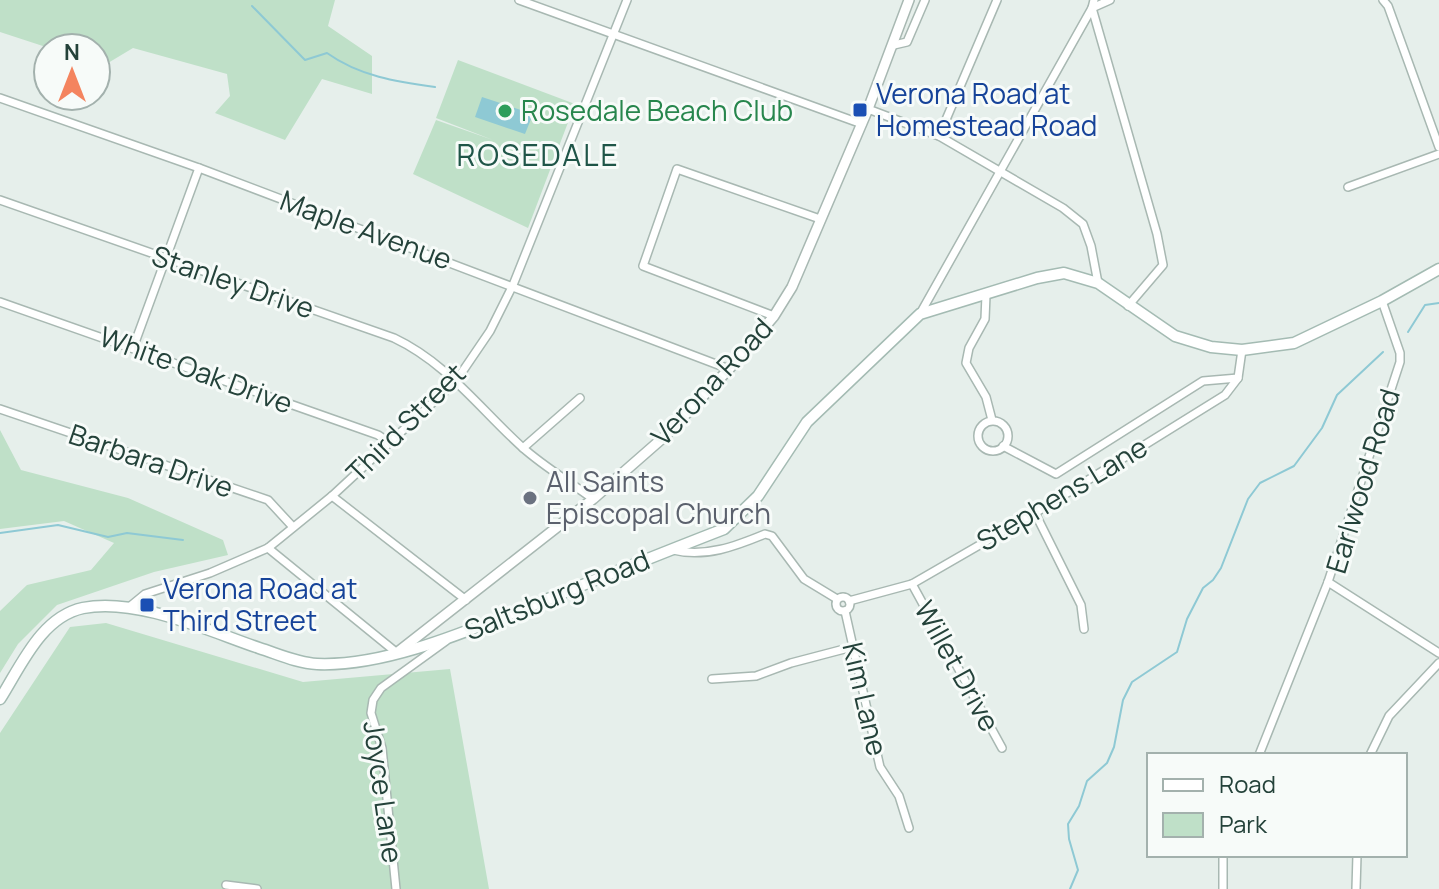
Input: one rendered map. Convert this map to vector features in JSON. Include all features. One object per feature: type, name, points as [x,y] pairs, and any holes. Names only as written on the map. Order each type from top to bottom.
[{"type":"main road","name":"Saltsburg Road","points":[[397,653],[451,637],[724,529],[758,496],[807,422],[920,314],[1037,278],[1064,273],[1098,283],[1175,336],[1211,347],[1242,350],[1294,343],[1382,301],[1439,269]]},
{"type":"main road","name":"Verona Road","points":[[0,699],[35,643],[60,616],[95,606],[128,608],[170,618],[305,662],[330,664],[397,653]]},
{"type":"street","points":[[519,0],[862,124]]},
{"type":"street","name":"Third Street","points":[[128,608],[145,594],[210,573],[268,548],[332,496],[456,381],[490,331],[513,285],[627,0]]},
{"type":"street","name":"Verona Road","points":[[397,653],[593,499],[665,436],[774,316],[792,287],[862,124],[909,0]]},
{"type":"street","points":[[894,45],[907,42],[925,0]]},
{"type":"street","points":[[939,136],[997,0]]},
{"type":"street","points":[[920,314],[1093,4],[1110,0]]},
{"type":"street","points":[[1383,0],[1388,6],[1439,147]]},
{"type":"street","points":[[1093,4],[1163,265],[1128,306]]},
{"type":"street","name":"Maple Avenue","points":[[0,98],[199,168],[729,369]]},
{"type":"street","points":[[868,109],[939,136],[1063,208],[1083,224],[1098,283]]},
{"type":"street","points":[[1348,187],[1439,154]]},
{"type":"street","points":[[133,348],[199,168]]},
{"type":"street","points":[[774,316],[643,266],[677,169],[820,219]]},
{"type":"street","name":"Stanley Drive","points":[[0,200],[394,338],[420,350],[523,448],[593,499]]},
{"type":"street","points":[[986,295],[985,319],[969,348],[966,363],[986,397],[992,420],[1006,428],[1008,437],[1003,446],[991,451],[978,440],[980,427],[992,420]]},
{"type":"street","name":"Earlwood Road","points":[[1382,301],[1400,353],[1400,362],[1328,582],[1439,653]]},
{"type":"street","name":"White Oak Drive","points":[[0,302],[378,435],[390,443]]},
{"type":"street","points":[[1003,446],[1056,474],[1203,381],[1238,378],[1242,350]]},
{"type":"street","name":"Stephens Lane","points":[[849,601],[912,584],[1035,513],[1225,395],[1238,378]]},
{"type":"street","points":[[523,448],[580,398]]},
{"type":"street","name":"Barbara Drive","points":[[0,409],[268,500],[293,527]]},
{"type":"street","points":[[332,496],[466,600]]},
{"type":"street","points":[[1035,513],[1081,605],[1084,629]]},
{"type":"street","points":[[671,550],[703,553],[739,545],[765,534],[772,536],[804,579],[837,599],[844,597],[849,601],[850,605],[845,611],[838,609],[837,599]]},
{"type":"street","points":[[268,548],[397,653]]},
{"type":"street","points":[[1260,753],[1328,582]]},
{"type":"street","name":"Willet Drive","points":[[912,584],[1002,748]]},
{"type":"street","name":"Kim Lane","points":[[845,611],[880,767],[899,796],[909,828]]},
{"type":"street","name":"Joyce Lane","points":[[396,889],[382,748],[371,713],[373,700],[381,688],[451,637]]},
{"type":"street","points":[[712,679],[756,676],[852,647]]},
{"type":"street","points":[[1371,753],[1389,716],[1439,663]]},
{"type":"street","points":[[1223,857],[1223,889]]},
{"type":"street","points":[[1356,889],[1357,857]]},
{"type":"street","points":[[226,885],[257,889]]},
{"type":"green space","points":[[0,0],[335,0],[328,26],[372,56],[372,94],[322,79],[285,140],[215,113],[230,96],[227,74],[133,48],[112,61],[112,32],[32,32],[32,42],[0,32]]},
{"type":"green space","points":[[458,60],[575,104],[528,228],[413,174],[436,120],[493,140],[436,118]]},
{"type":"green space","points":[[0,430],[21,470],[128,498],[223,540],[228,555],[154,572],[57,605],[18,644],[0,673],[0,611],[27,585],[91,570],[114,543],[64,521],[0,529]]},
{"type":"green space","points":[[106,623],[303,682],[450,669],[489,889],[0,889],[0,733],[70,627]]},
{"type":"water","points":[[482,97],[533,114],[525,134],[475,117]]},
{"type":"waterway","points":[[252,6],[305,60],[327,53],[365,73],[435,87]]},
{"type":"waterway","points":[[1408,332],[1425,305],[1439,303]]},
{"type":"waterway","points":[[1070,889],[1078,870],[1068,824],[1079,806],[1087,781],[1107,763],[1114,747],[1123,700],[1132,682],[1177,652],[1187,619],[1203,588],[1221,568],[1248,499],[1260,483],[1294,466],[1322,428],[1337,395],[1383,352]]},
{"type":"waterway","points":[[0,533],[58,525],[108,537],[127,533],[183,540]]},
{"type":"place","name":"Verona Road at Homestead Road","points":[[860,110]]},
{"type":"place","name":"Rosedale Beach Club","points":[[505,111]]},
{"type":"place","name":"All Saints Episcopal Church","points":[[530,498]]},
{"type":"place","name":"Verona Road at Third Street","points":[[147,605]]},
{"type":"district","name":"ROSEDALE","points":[[538,156]]}]
